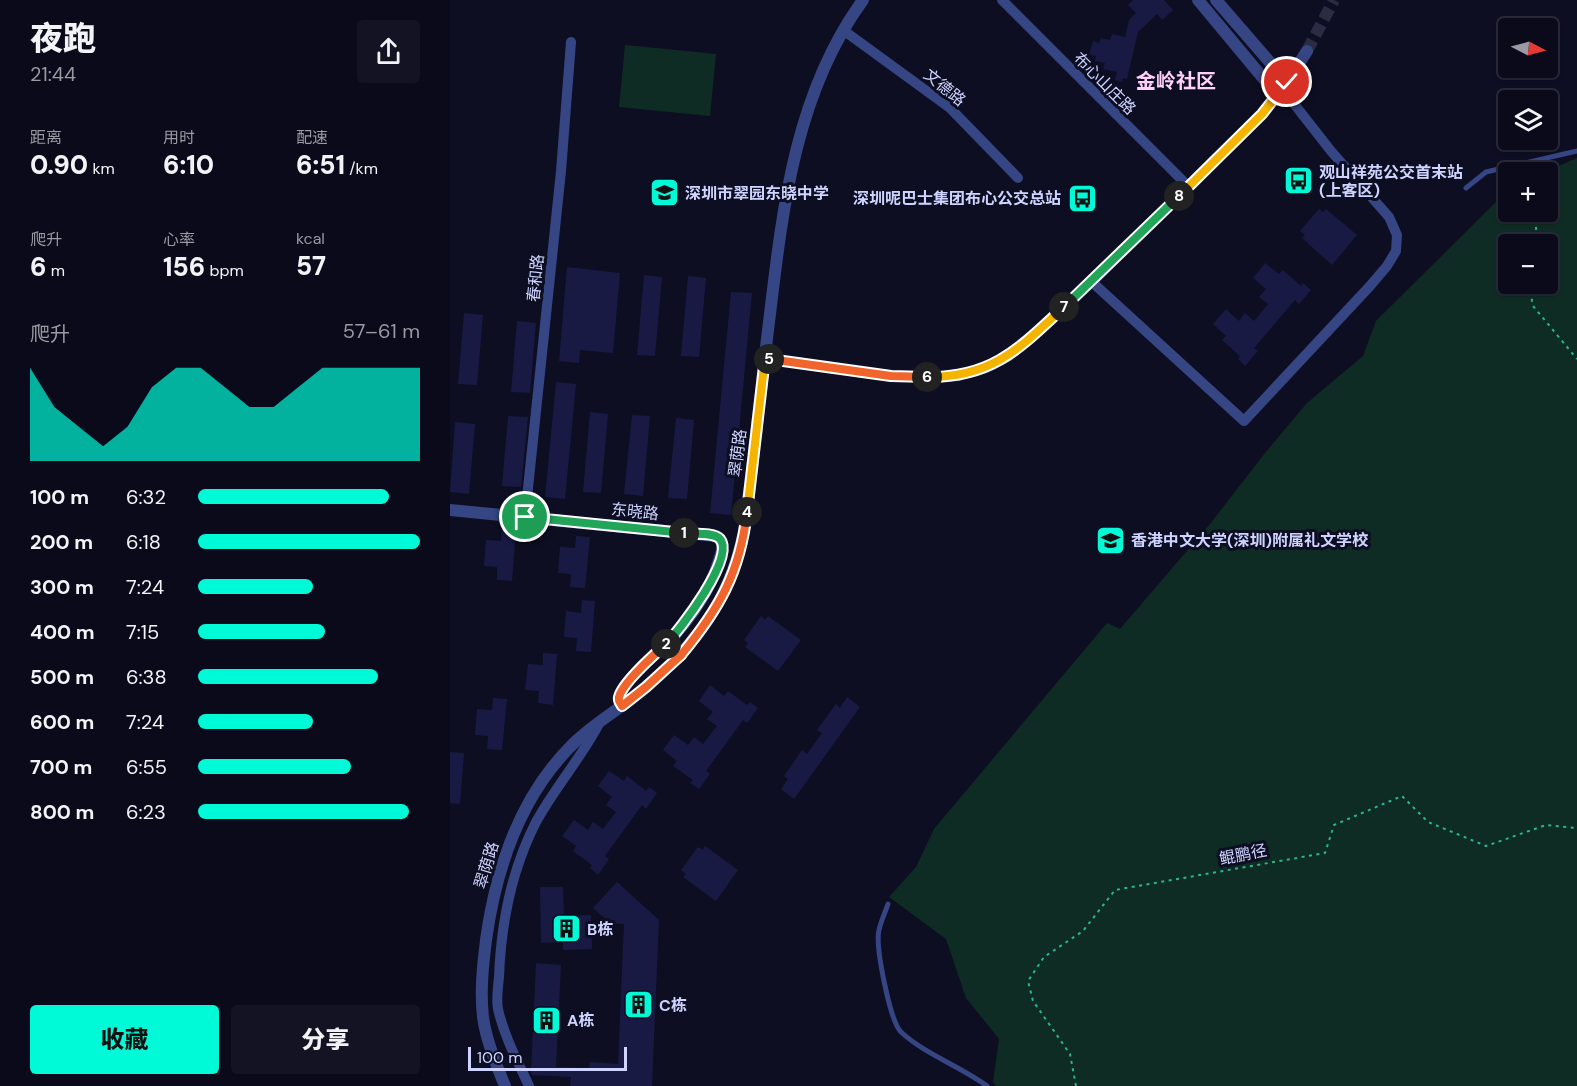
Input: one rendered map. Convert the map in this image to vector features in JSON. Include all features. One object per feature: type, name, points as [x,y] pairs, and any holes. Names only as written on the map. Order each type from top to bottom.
[{"type":"street","name":"翠荫路","points":[[505,1086],[485,1028],[482,998],[487,934],[498,878],[514,834],[538,785],[574,743],[646,687],[681,655],[723,597],[744,531],[781,222],[792,167],[815,87],[843,30],[863,0]]},
{"type":"street","name":"布心山庄路","points":[[1002,0],[1188,186]]},
{"type":"street","points":[[1198,0],[1277,95],[1291,100]]},
{"type":"street","points":[[1092,282],[1244,421],[1370,286],[1387,266],[1396,250],[1397,235],[1389,217],[1331,151],[1291,100],[1287,82],[1215,0]]},
{"type":"street","name":"文德路","points":[[843,30],[950,108],[1018,178]]},
{"type":"street","name":"春和路","points":[[525,517],[561,171],[571,42]]},
{"type":"street","points":[[765,358],[891,376],[958,376],[986,368],[1009,356],[1092,282],[1262,114],[1307,51]]},
{"type":"street","name":"东晓路","points":[[450,510],[716,536],[721,540],[722,550],[717,569],[706,590],[683,624],[624,688],[619,696],[622,706]]},
{"type":"street","points":[[529,1086],[506,1034],[498,1006],[500,961],[507,910],[519,864],[537,822],[588,745],[600,722]]},
{"type":"lane","points":[[1466,188],[1486,172],[1577,151]]},
{"type":"lane","points":[[888,904],[878,932],[882,978],[899,1030],[926,1050],[987,1086]]},
{"type":"path","points":[[1531,294],[1533,306],[1577,359]]},
{"type":"path","name":"鲲鹏径","points":[[1076,1086],[1070,1054],[1032,1001],[1028,981],[1044,957],[1083,931],[1116,890],[1325,853],[1334,825],[1402,796],[1428,822],[1486,846],[1546,825],[1577,828]]},
{"type":"green space","points":[[625,45],[716,54],[710,116],[619,107]]},
{"type":"green space","points":[[1577,158],[1577,1086],[996,1086],[993,1082],[999,1039],[966,998],[946,939],[889,897],[916,867],[934,829],[1107,623],[1120,629],[1210,524],[1307,403],[1363,356],[1376,321],[1498,200],[1498,222],[1558,222],[1558,166]]},
{"type":"building","points":[[1133,0],[1164,0],[1173,10],[1162,20],[1157,14],[1138,32],[1127,79],[1123,78],[1122,82],[1115,80],[1117,72],[1103,69],[1105,63],[1095,61],[1096,56],[1089,55],[1093,41],[1099,43],[1101,38],[1110,40],[1112,34],[1125,37],[1129,20],[1136,13],[1128,5]]},
{"type":"building","points":[[1319,209],[1323,212],[1326,209],[1357,235],[1332,265],[1302,238],[1305,235],[1300,231]]},
{"type":"building","points":[[1265,263],[1279,274],[1283,270],[1301,286],[1303,283],[1311,290],[1299,304],[1295,300],[1254,348],[1258,351],[1245,366],[1238,359],[1240,356],[1222,340],[1226,336],[1213,324],[1226,309],[1239,321],[1245,313],[1254,321],[1268,304],[1259,297],[1266,289],[1253,278]]},
{"type":"building","points":[[567,267],[620,273],[613,353],[580,350],[579,363],[559,361]]},
{"type":"building","points":[[644,275],[662,277],[655,356],[637,355]]},
{"type":"building","points":[[688,276],[706,278],[699,357],[681,356]]},
{"type":"building","points":[[731,292],[752,293],[731,515],[710,513]]},
{"type":"building","points":[[464,313],[483,315],[477,385],[458,384]]},
{"type":"building","points":[[517,321],[536,323],[530,393],[511,392]]},
{"type":"building","points":[[556,382],[576,384],[565,499],[545,497]]},
{"type":"building","points":[[590,412],[608,414],[601,493],[583,492]]},
{"type":"building","points":[[632,415],[650,416],[643,496],[624,494]]},
{"type":"building","points":[[508,416],[528,417],[521,487],[502,486]]},
{"type":"building","points":[[676,418],[694,420],[687,499],[668,498]]},
{"type":"building","points":[[455,422],[475,424],[469,494],[450,492]]},
{"type":"building","points":[[502,529],[516,530],[512,581],[497,580],[497,567],[484,566],[486,540],[501,541]]},
{"type":"building","points":[[576,536],[590,537],[585,588],[570,587],[571,574],[558,573],[560,547],[575,548]]},
{"type":"building","points":[[582,600],[595,601],[591,652],[576,651],[577,638],[564,637],[566,611],[581,613]]},
{"type":"building","points":[[761,616],[765,620],[768,616],[801,640],[778,671],[745,647],[748,643],[744,640]]},
{"type":"building","points":[[543,653],[557,654],[553,705],[538,703],[539,691],[525,690],[528,664],[543,665]]},
{"type":"building","points":[[710,685],[724,696],[728,691],[747,705],[750,702],[758,708],[747,723],[743,720],[706,771],[710,774],[699,789],[690,783],[693,780],[673,766],[677,761],[663,750],[674,735],[688,745],[694,737],[703,744],[717,726],[707,719],[713,712],[699,701]]},
{"type":"building","points":[[847,697],[860,707],[794,799],[781,789],[788,779],[784,776],[802,750],[807,754],[822,733],[817,730],[836,704],[840,708]]},
{"type":"building","points":[[493,698],[507,699],[502,750],[487,749],[488,736],[475,735],[477,709],[492,710]]},
{"type":"building","points":[[450,752],[464,753],[460,804],[450,803]]},
{"type":"building","points":[[609,771],[624,781],[627,776],[646,791],[649,787],[657,793],[646,809],[642,805],[605,856],[609,859],[598,875],[590,868],[592,865],[573,851],[576,846],[562,836],[574,820],[588,830],[593,822],[603,829],[616,812],[606,805],[612,797],[598,786]]},
{"type":"building","points":[[705,846],[738,870],[716,901],[683,877],[686,874],[681,870],[698,847],[703,850]]},
{"type":"building","name":"C栋","points":[[617,882],[659,920],[652,1086],[570,1086],[571,1077],[532,1075],[536,963],[561,965],[556,1067],[589,1068],[590,1062],[618,1064],[624,924],[610,923],[593,908]]},
{"type":"building","name":"B栋","points":[[540,887],[563,887],[564,916],[591,915],[592,949],[563,950],[563,942],[541,943]]},
{"type":"tunnel","points":[[1307,51],[1334,0]]},
{"type":"place","name":"观山祥苑公交首末站 (上客区)","points":[[1298,181]]},
{"type":"place","name":"深圳市翠园东晓中学","points":[[664,193]]},
{"type":"place","name":"深圳呢巴士集团布心公交总站","points":[[1082,198]]},
{"type":"place","name":"香港中文大学(深圳)附属礼文学校","points":[[1110,540]]},
{"type":"place","name":"B栋","points":[[566,929]]},
{"type":"place","name":"C栋","points":[[638,1005]]},
{"type":"place","name":"A栋","points":[[546,1020]]},
{"type":"district","name":"金岭社区","points":[[1176,81]]},
{"type":"route","points":[[525,517],[716,536],[721,540],[723,544],[717,569],[696,607],[669,641],[624,688],[619,696],[622,706],[681,655],[723,597],[730,580],[744,531],[765,358],[891,376],[938,377],[958,376],[986,368],[1009,356],[1092,282],[1224,152],[1262,114],[1287,82]]}]
